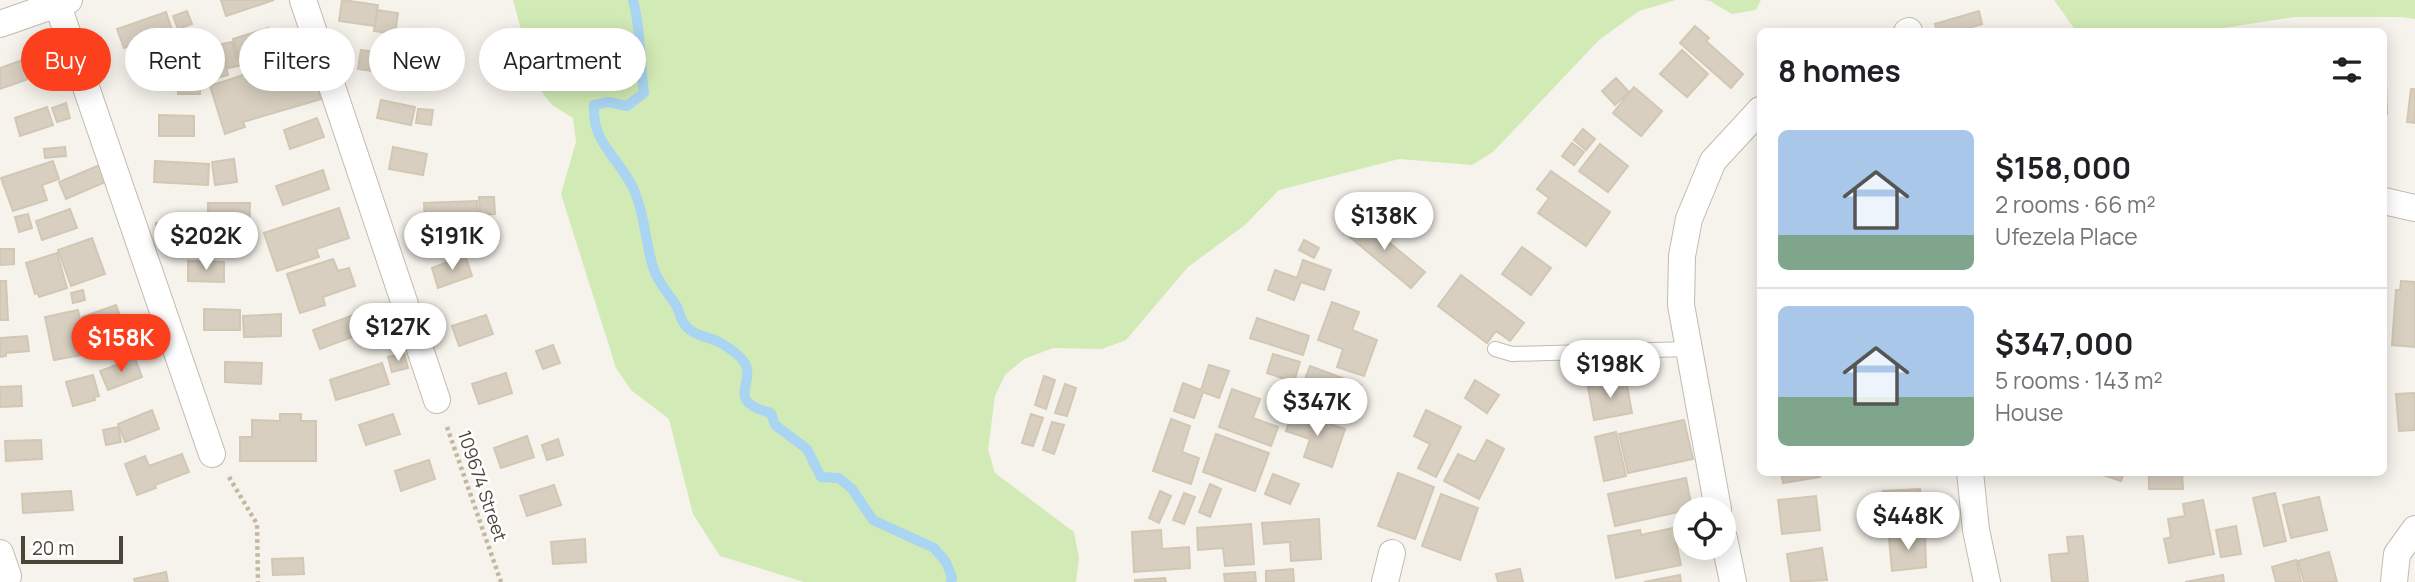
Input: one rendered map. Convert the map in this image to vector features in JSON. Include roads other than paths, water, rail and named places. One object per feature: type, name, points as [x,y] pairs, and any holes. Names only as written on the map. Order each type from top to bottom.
[{"type":"street","points":[[303,0],[437,400]]},
{"type":"street","points":[[0,24],[61,1],[212,454]]},
{"type":"street","points":[[1716,497],[1681,305],[1682,256],[1689,219],[1713,161],[1757,113]]},
{"type":"street","points":[[2387,202],[2415,208]]},
{"type":"street","points":[[1970,476],[1976,530],[1987,582]]},
{"type":"street","points":[[2394,582],[2397,554],[2415,530]]},
{"type":"street","points":[[1385,582],[1392,553]]},
{"type":"street","points":[[1728,560],[1733,582]]},
{"type":"lane","points":[[1495,349],[1512,354],[1689,349]]},
{"type":"waterway","points":[[633,0],[644,93],[627,106],[608,102],[594,105],[594,118],[601,138],[635,193],[650,257],[658,278],[677,307],[686,327],[719,342],[741,358],[746,366],[745,396],[748,402],[771,413],[775,425],[807,449],[821,477],[839,478],[852,489],[873,520],[934,548],[946,562],[952,577],[951,582]]}]
